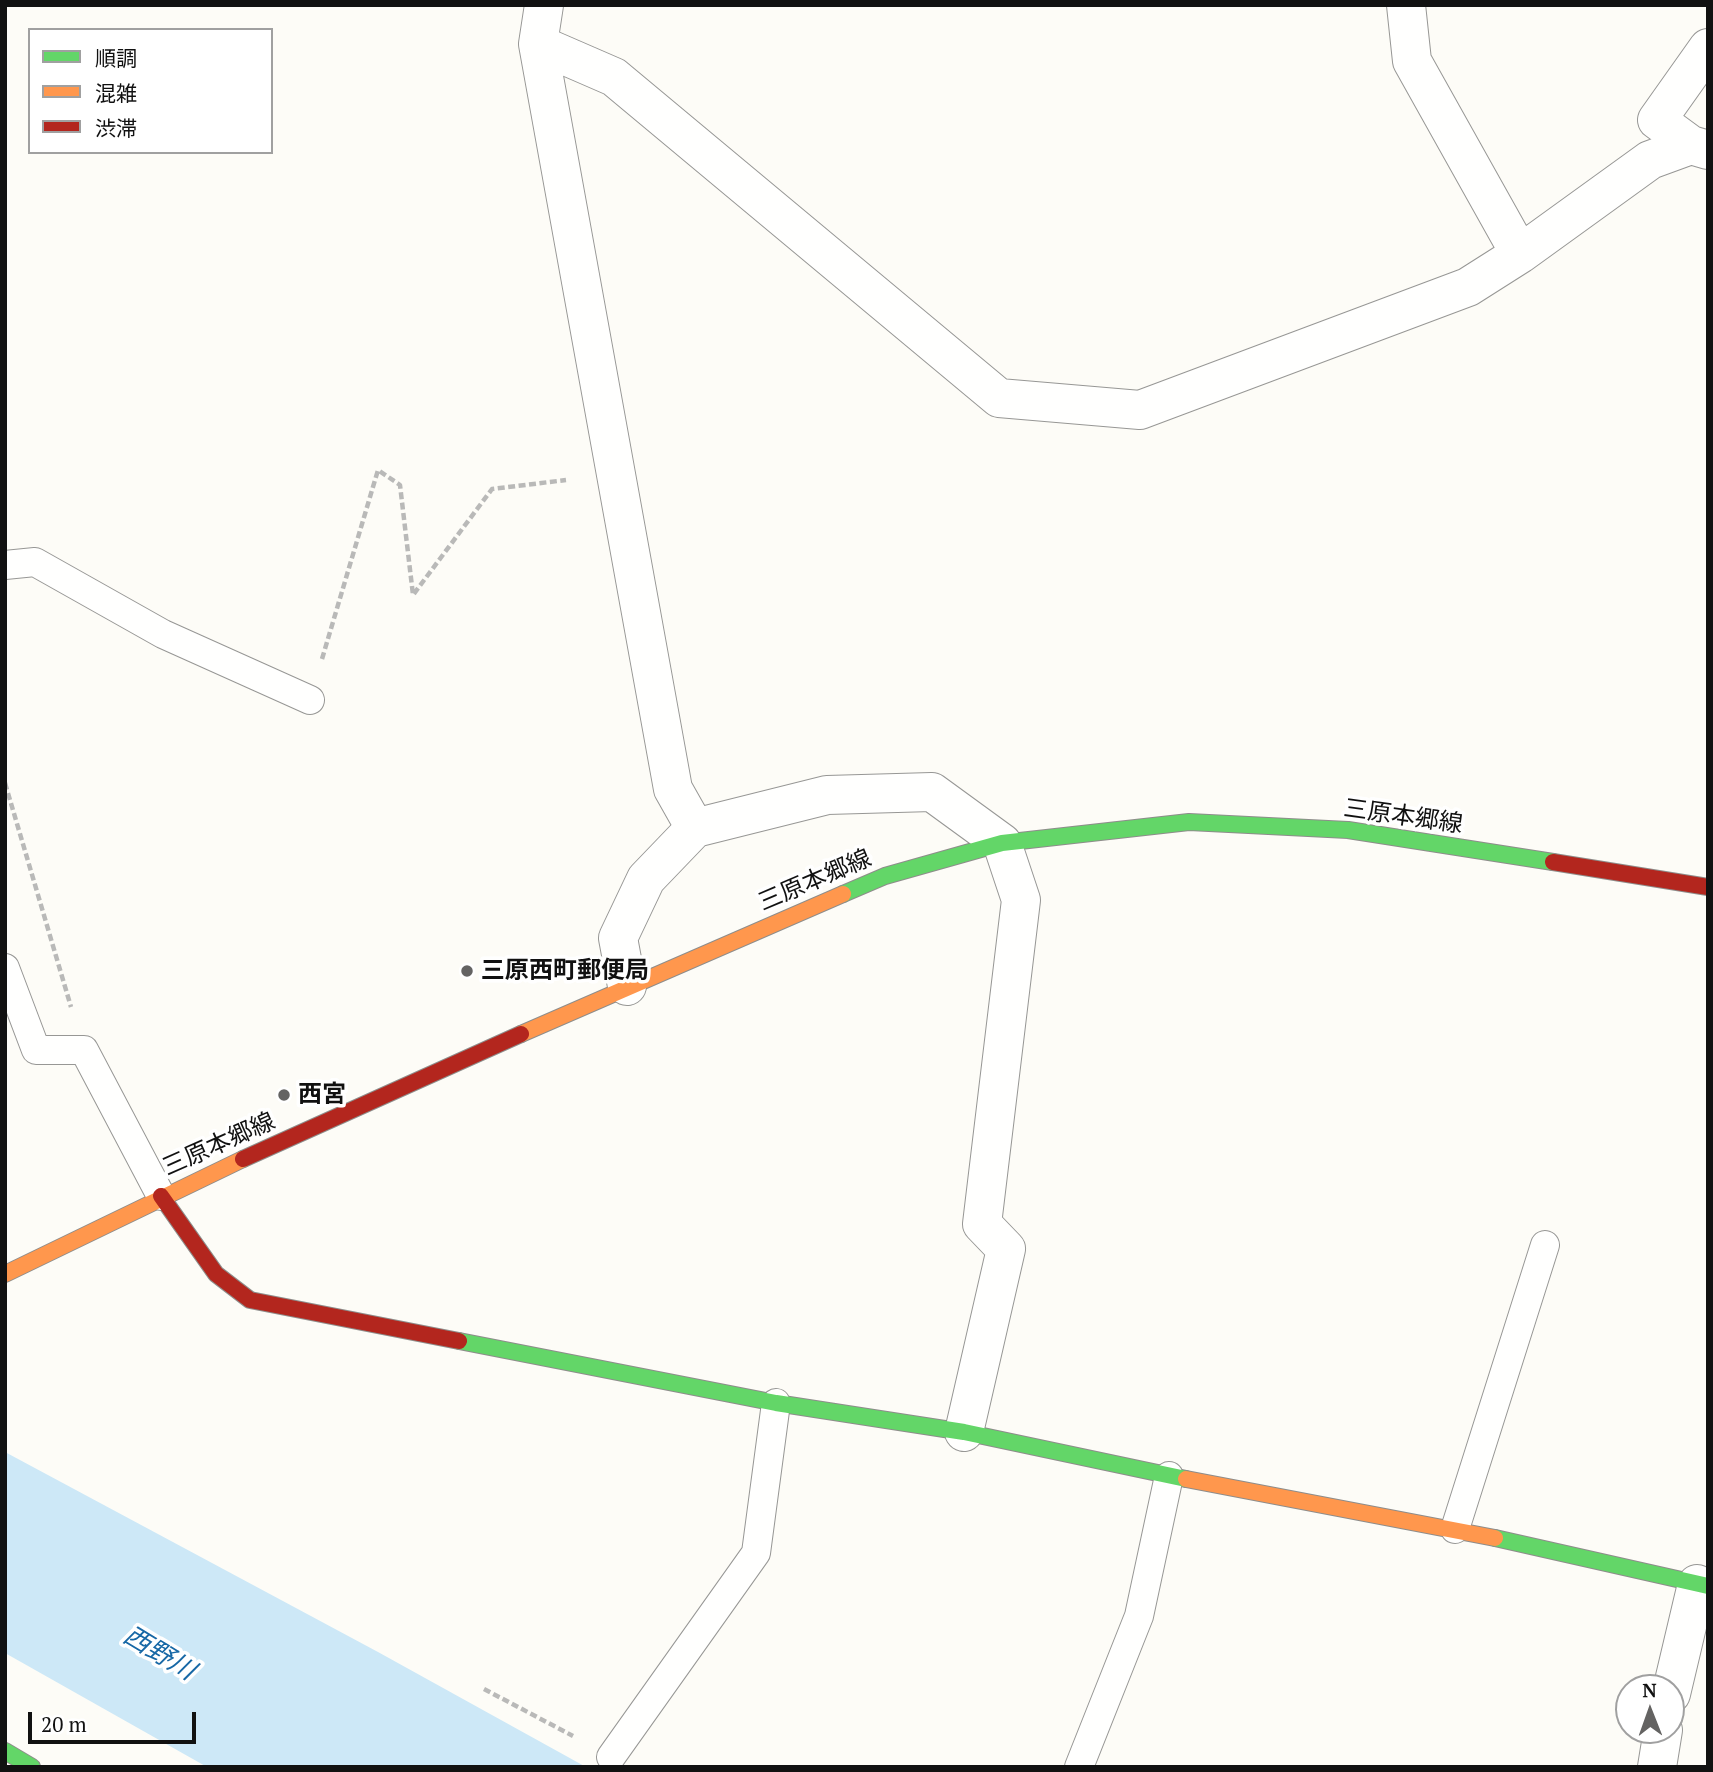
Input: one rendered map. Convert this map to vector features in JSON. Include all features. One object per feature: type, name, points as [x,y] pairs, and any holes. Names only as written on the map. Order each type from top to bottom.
[{"type":"main road","name":"三原本郷線","points":[[5,1274],[161,1196],[627,986],[885,876],[1002,843],[1189,822],[1348,831],[1708,887]]},
{"type":"main road","points":[[161,1196],[216,1274],[250,1300],[776,1403],[964,1432],[1169,1476],[1455,1529],[1702,1585]]},
{"type":"main road","points":[[5,1751],[32,1767]]},
{"type":"street","points":[[544,5],[538,44],[673,789],[695,828]]},
{"type":"street","points":[[1406,5],[1412,61],[1520,254]]},
{"type":"street","points":[[538,44],[614,77],[999,398],[1140,410],[1468,287],[1520,254],[1650,160],[1699,148]]},
{"type":"street","points":[[1699,148],[1657,120],[1708,48]]},
{"type":"street","points":[[627,986],[618,938],[646,879],[695,828],[827,795],[932,792],[1002,843],[1021,900],[982,1224],[1006,1249],[964,1432]]},
{"type":"street","points":[[1677,1674],[1702,1585]]},
{"type":"street","points":[[1657,1767],[1661,1744]]},
{"type":"lane","points":[[5,565],[35,562],[163,634],[310,700]]},
{"type":"lane","points":[[5,968],[36,1050],[84,1050],[161,1196]]},
{"type":"lane","points":[[1455,1529],[1545,1245]]},
{"type":"lane","points":[[611,1757],[756,1553],[776,1403]]},
{"type":"lane","points":[[1079,1767],[1139,1616],[1169,1476]]},
{"type":"path","points":[[310,700],[379,470],[400,485],[413,595],[492,489],[616,474]]},
{"type":"path","points":[[5,783],[84,1050]]},
{"type":"path","points":[[484,1689],[611,1757]]},
{"type":"water","name":"西野川","points":[[5,1452],[586,1767],[207,1767],[5,1653]]},
{"type":"traffic: fast","points":[[843,894],[885,876],[1002,843],[1189,822],[1348,830],[1553,862]]},
{"type":"traffic: fast","points":[[459,1341],[776,1403],[964,1432],[1186,1479]]},
{"type":"traffic: fast","points":[[1495,1538],[1708,1586]]},
{"type":"traffic: fast","points":[[5,1751],[32,1767]]},
{"type":"traffic: slow","points":[[521,1034],[843,894]]},
{"type":"traffic: slow","points":[[5,1274],[243,1159]]},
{"type":"traffic: slow","points":[[1186,1479],[1495,1538]]},
{"type":"traffic: jam","points":[[1553,862],[1708,887]]},
{"type":"traffic: jam","points":[[243,1159],[521,1034]]},
{"type":"traffic: jam","points":[[161,1196],[216,1274],[250,1300],[459,1341]]},
{"type":"place","name":"三原西町郵便局","points":[[467,971]]},
{"type":"place","name":"西宮","points":[[284,1095]]}]
